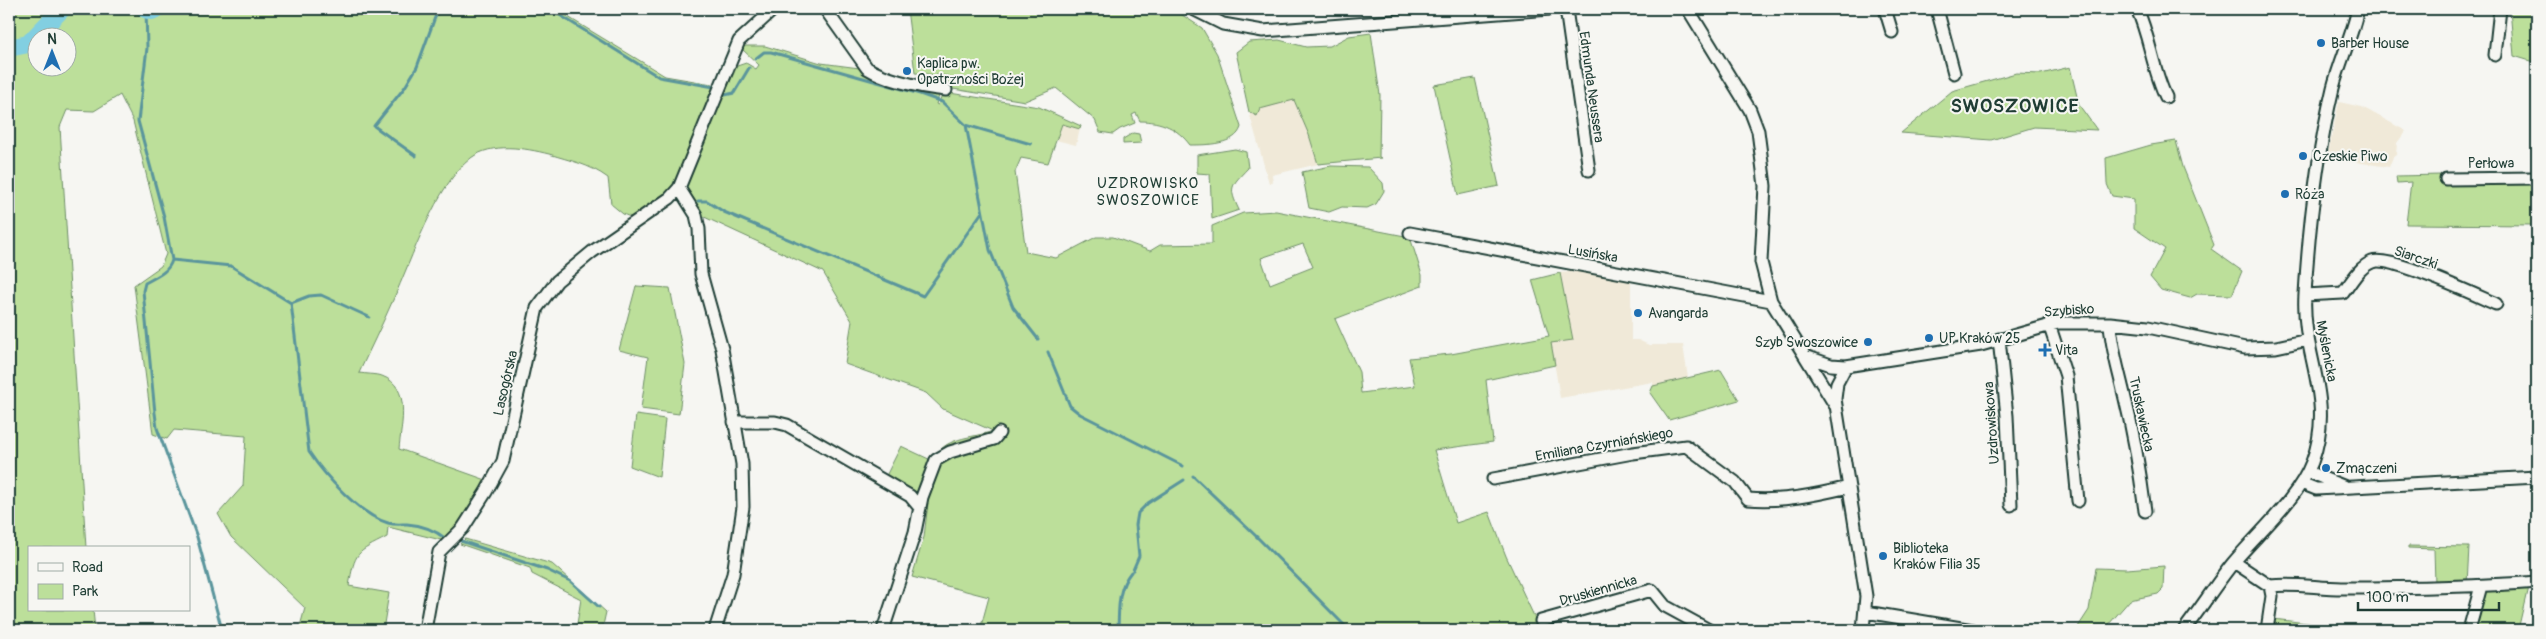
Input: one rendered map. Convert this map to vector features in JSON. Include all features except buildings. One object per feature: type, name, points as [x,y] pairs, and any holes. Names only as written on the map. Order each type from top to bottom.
[{"type":"street","points":[[715,630],[733,574],[743,507],[742,464],[722,349],[701,274],[699,229],[696,216],[679,188],[739,41],[774,9]]},
{"type":"street","points":[[825,9],[867,68],[903,82],[946,90]]},
{"type":"street","points":[[1193,9],[1223,24],[1263,31],[1550,9]]},
{"type":"street","name":"Edmunda Neussera","points":[[1566,9],[1589,170]]},
{"type":"street","points":[[1688,9],[1750,110],[1758,131],[1765,186],[1761,262],[1771,301],[1835,405]]},
{"type":"street","points":[[1885,9],[1892,32]]},
{"type":"street","points":[[1937,9],[1954,73]]},
{"type":"street","points":[[2137,9],[2143,22],[2156,75],[2166,97]]},
{"type":"street","name":"Myślenicka","points":[[2184,630],[2234,562],[2301,483],[2308,472],[2316,448],[2321,412],[2318,380],[2308,340],[2305,295],[2322,146],[2334,87],[2358,9]]},
{"type":"street","points":[[2495,55],[2500,9]]},
{"type":"street","name":"Perłowa","points":[[2446,179],[2537,178]]},
{"type":"street","name":"Lasogórska","points":[[425,630],[439,552],[463,528],[503,461],[537,308],[557,281],[679,188]]},
{"type":"street","name":"Lusińska","points":[[1410,233],[1771,301]]},
{"type":"street","name":"Siarczki","points":[[2305,295],[2343,293],[2364,266],[2375,261],[2388,262],[2418,272],[2496,304]]},
{"type":"street","name":"Szybisko","points":[[1805,356],[1831,365],[1846,366],[1981,345],[2049,324],[2110,323],[2148,327],[2245,348],[2276,347],[2308,340]]},
{"type":"street","name":"Truskawiecka","points":[[2110,323],[2116,365],[2127,408],[2145,511]]},
{"type":"street","points":[[2049,324],[2066,376],[2078,501]]},
{"type":"street","name":"Uzdrowiskowa","points":[[1999,339],[2007,416],[2011,505]]},
{"type":"street","points":[[1846,366],[1837,383],[1835,405],[1843,443],[1854,535],[1866,596],[1863,630]]},
{"type":"street","points":[[734,422],[768,421],[787,425],[910,496],[920,508]]},
{"type":"street","points":[[884,630],[916,532],[920,508],[936,460],[950,452],[994,439],[999,433]]},
{"type":"street","name":"Emiliana Czyrniańskiego","points":[[1493,479],[1633,453],[1686,446],[1735,482],[1748,499],[1769,501],[1807,496],[1849,487]]},
{"type":"street","points":[[2308,472],[2345,486]]},
{"type":"street","points":[[2301,483],[2316,489],[2345,486],[2537,478]]},
{"type":"street","points":[[2234,562],[2270,586],[2288,584],[2339,588],[2481,586],[2537,582]]},
{"type":"street","points":[[2268,630],[2272,596],[2270,586]]},
{"type":"street","points":[[2469,630],[2481,586]]},
{"type":"street","name":"Druskiennicka","points":[[1541,621],[1652,590],[1665,606],[1709,630]]},
{"type":"street","points":[[1866,612],[1973,630]]},
{"type":"shaded area","points":[[2369,9],[2444,9],[2371,17]]},
{"type":"shaded area","points":[[1294,100],[1309,135],[1318,164],[1272,175],[1273,183],[1269,183],[1249,112],[1257,116],[1260,109]]},
{"type":"shaded area","points":[[2339,102],[2362,107],[2406,131],[2397,143],[2396,155],[2393,157],[2389,167],[2327,158]]},
{"type":"shaded area","points":[[1062,124],[1080,129],[1076,145],[1056,140]]},
{"type":"shaded area","points":[[1579,271],[1631,278],[1631,340],[1638,340],[1649,345],[1683,345],[1688,378],[1653,386],[1653,382],[1560,398],[1551,343],[1573,340],[1560,273]]},
{"type":"green space","points":[[9,9],[559,9],[568,17],[665,76],[718,85],[677,185],[635,219],[623,214],[611,204],[608,178],[601,173],[572,161],[519,148],[499,148],[479,153],[458,170],[446,186],[426,224],[359,373],[382,376],[391,381],[398,389],[402,407],[399,449],[489,481],[453,535],[445,541],[388,527],[387,537],[363,550],[355,559],[349,586],[389,593],[383,630],[299,630],[305,608],[231,537],[218,514],[243,486],[246,436],[174,430],[167,439],[153,434],[134,285],[161,266],[166,254],[133,121],[120,95],[94,111],[67,110],[60,127],[86,546],[28,546],[28,612],[93,612],[95,630],[9,630]]},
{"type":"green space","points":[[907,9],[1173,9],[1202,28],[1217,54],[1241,127],[1238,133],[1227,141],[1190,145],[1180,134],[1162,124],[1140,121],[1136,113],[1132,115],[1135,123],[1113,134],[1100,132],[1095,120],[1056,88],[1025,101],[947,88],[948,76],[915,73]]},
{"type":"green space","points":[[2510,9],[2537,9],[2537,63],[2514,56]]},
{"type":"green space","points":[[1371,33],[1380,95],[1379,157],[1381,158],[1318,164],[1309,135],[1294,100],[1260,109],[1257,116],[1249,112],[1236,52],[1249,42],[1279,40],[1306,47],[1330,46],[1349,36]]},
{"type":"green space","points":[[743,46],[765,46],[821,63],[867,69],[941,91],[936,104],[938,105],[943,92],[1039,107],[1081,126],[1080,129],[1062,124],[1048,163],[1021,158],[1015,172],[1026,252],[1056,258],[1096,237],[1113,237],[1150,251],[1160,245],[1212,244],[1212,226],[1243,213],[1276,211],[1410,237],[1422,275],[1422,286],[1335,319],[1359,372],[1361,393],[1415,386],[1409,358],[1451,354],[1549,336],[1532,280],[1560,273],[1573,340],[1551,343],[1555,365],[1486,380],[1493,442],[1434,450],[1456,523],[1489,512],[1506,556],[1539,627],[1532,630],[980,630],[989,597],[912,577],[924,537],[928,503],[885,478],[901,446],[933,461],[944,447],[951,443],[993,431],[943,409],[926,393],[845,364],[852,321],[823,272],[700,215],[685,189],[716,108],[721,102],[737,66],[746,63],[756,69],[759,65],[742,49]],"holes":[[[1303,244],[1313,267],[1270,284],[1261,258]]]},
{"type":"green space","points":[[2070,67],[2079,105],[2097,130],[2034,127],[1991,140],[1901,133],[1952,91],[2016,73],[2041,74]]},
{"type":"green space","points":[[1475,78],[1499,186],[1458,195],[1434,85]]},
{"type":"green space","points":[[1133,133],[1139,134],[1141,143],[1123,144],[1123,139]]},
{"type":"green space","points":[[2176,141],[2183,167],[2214,245],[2211,249],[2242,271],[2232,295],[2197,294],[2190,298],[2161,290],[2150,277],[2165,249],[2134,228],[2134,199],[2112,196],[2107,184],[2106,158],[2151,145]]},
{"type":"green space","points":[[1235,149],[1246,152],[1248,168],[1233,187],[1233,196],[1239,210],[1212,219],[1210,174],[1197,173],[1197,155]]},
{"type":"green space","points":[[1331,166],[1368,167],[1383,183],[1384,191],[1376,204],[1367,208],[1342,207],[1329,212],[1309,208],[1302,172]]},
{"type":"green space","points":[[2441,175],[2442,182],[2537,182],[2537,225],[2406,224],[2411,182],[2397,183],[2396,176]]},
{"type":"green space","points":[[636,286],[670,288],[685,364],[679,414],[641,409],[648,357],[619,350]]},
{"type":"green space","points":[[1721,370],[1739,400],[1669,420],[1650,393],[1653,386]]},
{"type":"green space","points":[[636,415],[665,419],[659,477],[630,466]]},
{"type":"green space","points":[[465,539],[552,564],[606,612],[602,630],[576,630],[581,599],[532,574],[530,568],[460,544]]},
{"type":"green space","points":[[2408,546],[2469,547],[2467,584],[2435,584],[2434,549],[2408,548]]},
{"type":"green space","points":[[2164,566],[2163,589],[2158,594],[2130,600],[2109,624],[2117,630],[2076,630],[2089,610],[2096,568],[2127,569]]},
{"type":"green space","points":[[2528,587],[2518,630],[2473,630],[2485,589]]},
{"type":"green space","points":[[2273,619],[2366,630],[2271,630]]},
{"type":"waterway","points":[[9,48],[28,44],[62,9]]},
{"type":"waterway","points":[[145,9],[152,11],[157,9]]},
{"type":"waterway","points":[[146,9],[147,48],[138,121],[164,217],[172,260],[165,271],[145,283],[143,291],[155,413],[157,428],[197,537],[222,630]]},
{"type":"waterway","points":[[416,156],[374,126],[405,87],[417,67],[438,9]]},
{"type":"waterway","points":[[550,9],[659,77],[714,87]]},
{"type":"waterway","points":[[755,59],[764,52],[771,52],[920,94],[942,102],[966,125],[990,250],[1013,307],[1038,339]]},
{"type":"waterway","points":[[725,95],[734,93],[749,68]]},
{"type":"waterway","points":[[966,125],[1031,144]]},
{"type":"waterway","points":[[698,201],[707,201],[724,212],[923,296],[982,212]]},
{"type":"waterway","points":[[172,260],[231,266],[291,303],[309,452],[344,494],[377,519],[388,523],[428,528],[446,539]]},
{"type":"waterway","points":[[291,303],[309,296],[321,295],[369,317]]},
{"type":"waterway","points":[[1048,352],[1070,406],[1080,414],[1183,466]]},
{"type":"waterway","points":[[1193,476],[1258,538],[1349,630]]},
{"type":"waterway","points":[[1133,570],[1139,556],[1136,525],[1138,513],[1148,503],[1184,480]]},
{"type":"waterway","points":[[461,541],[547,570],[570,581],[599,607]]},
{"type":"waterway","points":[[1118,630],[1121,592],[1131,572]]},
{"type":"place","name":"Barber House","points":[[2321,43]]},
{"type":"place","name":"Kaplica pw. Opatrzności Bożej","points":[[907,71]]},
{"type":"place","name":"Czeskie Piwo","points":[[2303,156]]},
{"type":"place","name":"Róża","points":[[2285,194]]},
{"type":"place","name":"Avangarda","points":[[1638,313]]},
{"type":"place","name":"UP Kraków 25","points":[[1929,338]]},
{"type":"place","name":"Szyb Swoszowice","points":[[1868,342]]},
{"type":"place","name":"Vita","points":[[2045,350]]},
{"type":"place","name":"Zmączeni","points":[[2326,468]]},
{"type":"place","name":"Biblioteka Kraków Filia 35","points":[[1883,556]]},
{"type":"district","name":"SWOSZOWICE","points":[[2015,105]]},
{"type":"district","name":"UZDROWISKO SWOSZOWICE","points":[[1148,192]]}]
